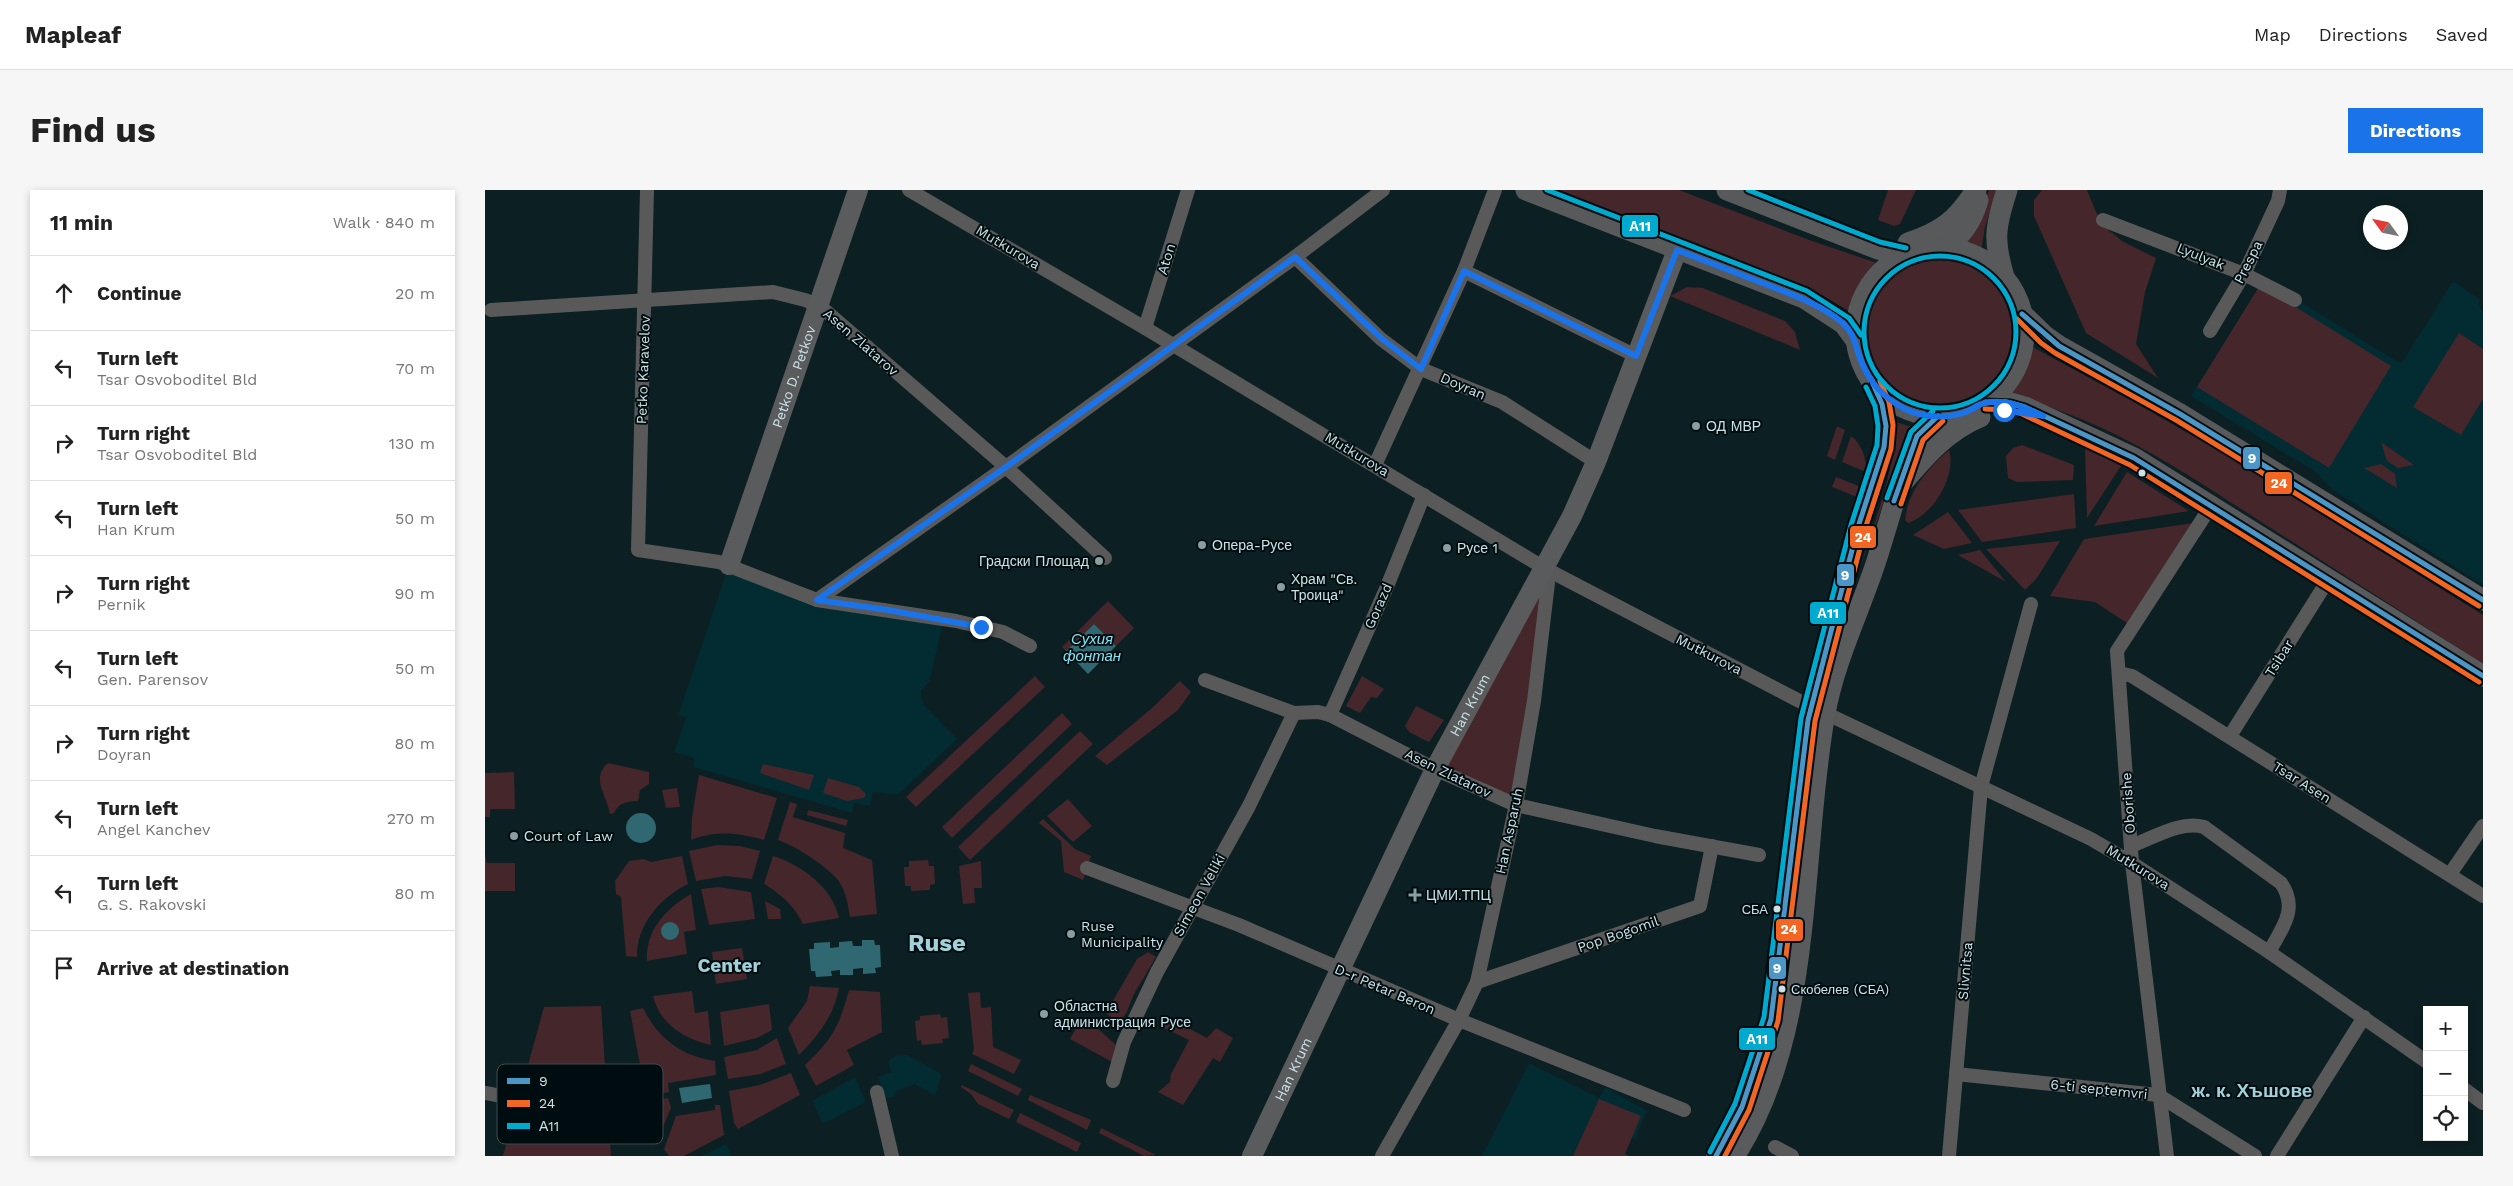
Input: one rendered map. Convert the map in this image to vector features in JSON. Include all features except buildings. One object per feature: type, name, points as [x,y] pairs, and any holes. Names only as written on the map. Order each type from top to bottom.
[{"type":"main road","name":"Petko D. Petkov","points":[[729,565],[820,306],[858,190]]},
{"type":"main road","points":[[1526,190],[1804,298],[1844,324],[1855,339]]},
{"type":"main road","points":[[1727,190],[1878,249],[1904,255]]},
{"type":"main road","points":[[1878,249],[1910,242],[1944,228],[1965,208],[1978,190]]},
{"type":"main road","points":[[1947,248],[1969,224],[1978,190]]},
{"type":"main road","points":[[2004,278],[1996,250],[1996,233],[1999,214],[2007,190]]},
{"type":"main road","points":[[1716,1156],[1735,1124],[1757,1067],[1771,1019],[1818,710],[1858,527],[1884,447],[1886,426],[1882,404],[1861,363],[1855,339],[1857,318],[1862,298],[1882,271],[1904,255],[1925,249],[1947,248],[1969,252],[1988,263],[2004,278],[2015,295],[2022,314],[2022,348],[2017,364],[2009,379],[1985,402],[1966,412],[1938,416],[1922,415],[1905,409],[1888,398],[1873,384]]},
{"type":"main road","name":"Han Krum","points":[[1252,1156],[1435,769],[1484,675],[1544,571],[1596,462],[1677,250]]},
{"type":"main road","points":[[2022,314],[2045,337],[2059,346],[2180,414],[2483,600]]},
{"type":"main road","points":[[1985,402],[2011,403],[2134,458],[2483,676]]},
{"type":"main road","points":[[1897,489],[1921,461],[1960,425],[2004,410],[2043,416]]},
{"type":"main road","points":[[1735,1156],[1759,1108],[1780,1050],[1787,1020],[1798,959],[1816,769],[1818,710],[1876,563],[1897,489],[1917,436],[1938,416]]},
{"type":"street","name":"Petko Karavelov","points":[[647,190],[639,550],[729,565]]},
{"type":"street","name":"Mutkurova","points":[[909,190],[1375,465],[1544,571],[1818,710],[2091,839],[2132,863],[2269,952],[2423,1059]]},
{"type":"street","name":"Aton","points":[[1145,328],[1188,190]]},
{"type":"street","points":[[817,600],[1006,467],[1295,257],[1383,190]]},
{"type":"street","points":[[1375,465],[1421,369],[1464,271],[1495,190]]},
{"type":"street","name":"Prespa","points":[[2210,331],[2244,274],[2278,201],[2280,190]]},
{"type":"street","name":"Lyulyak","points":[[2103,220],[2244,274],[2295,300]]},
{"type":"street","name":"Doyran","points":[[1295,257],[1381,338],[1421,369],[1501,402],[1596,462]]},
{"type":"street","points":[[1464,271],[1636,356]]},
{"type":"street","name":"Asen Zlatarov","points":[[491,310],[773,292],[820,306],[1006,467],[1105,558]]},
{"type":"street","name":"Gorazd","points":[[1330,715],[1386,589],[1424,495]]},
{"type":"street","name":"Oborishe","points":[[2167,1156],[2132,863],[2117,651],[2211,506]]},
{"type":"street","points":[[729,565],[817,600],[897,611],[981,627],[1003,632],[1030,646]]},
{"type":"street","name":"Han Asparuh","points":[[1382,1156],[1459,1020],[1477,982],[1516,805],[1534,701],[1548,583],[1544,571]]},
{"type":"street","name":"Tsibar","points":[[2231,736],[2328,580]]},
{"type":"street","name":"Slivnitsa","points":[[1949,1156],[1981,787],[2031,604]]},
{"type":"street","name":"Tsar Asen","points":[[2119,673],[2132,676],[2231,736],[2483,896]]},
{"type":"street","name":"Asen Zlatarov","points":[[1205,680],[1294,712],[1318,712],[1330,715],[1435,769],[1516,805],[1655,836],[1759,855]]},
{"type":"street","name":"Simeon Veliki","points":[[1113,1081],[1124,1042],[1157,972],[1249,806],[1294,712]]},
{"type":"street","points":[[2131,846],[2193,824],[2204,827],[2281,883],[2288,893],[2290,906],[2286,920],[2269,952]]},
{"type":"street","points":[[2450,874],[2483,826]]},
{"type":"street","name":"Pop Bogomil","points":[[1477,982],[1701,906],[1712,846]]},
{"type":"street","name":"D-r Petar Beron","points":[[1087,868],[1193,908],[1459,1020],[1684,1110]]},
{"type":"street","points":[[2277,1156],[2364,1017]]},
{"type":"street","name":"6-ti septemvri","points":[[1956,1074],[2159,1095],[2255,1156]]},
{"type":"street","points":[[877,1092],[892,1156]]},
{"type":"street","points":[[2468,1092],[2483,1103]]},
{"type":"street","points":[[1775,1148],[1792,1156]]},
{"type":"shaded area","points":[[1558,190],[1679,190],[1809,240],[1880,264],[1859,284],[1850,303],[1849,311],[1810,288]]},
{"type":"shaded area","points":[[1888,190],[1916,190],[1900,224],[1894,226],[1878,220]]},
{"type":"shaded area","points":[[1989,190],[1997,190],[1985,227],[1981,252],[1966,246]]},
{"type":"shaded area","points":[[2042,190],[2087,190],[2101,224],[2122,241],[2156,258],[2145,292],[2136,344],[2158,378],[2086,333],[2034,216],[2034,200]]},
{"type":"shaded area","points":[[1939,258],[1967,264],[1979,270],[1990,280],[2000,291],[2006,303],[2012,331],[2006,359],[2000,371],[1990,382],[1979,392],[1967,398],[1939,404],[1911,398],[1899,392],[1888,382],[1878,371],[1872,359],[1866,331],[1872,303],[1878,291],[1888,280],[1899,270],[1911,264]]},
{"type":"shaded area","points":[[2264,279],[2401,364],[2453,281],[2479,299],[2479,305],[2483,313],[2483,585],[2334,491],[2314,471],[2191,396]]},
{"type":"shaded area","points":[[2260,285],[2391,366],[2329,468],[2197,387]]},
{"type":"shaded area","points":[[1687,287],[1703,288],[1785,321],[1795,332],[1800,350],[1670,296]]},
{"type":"shaded area","points":[[2459,333],[2483,349],[2483,399],[2461,435],[2413,407]]},
{"type":"shaded area","points":[[2025,343],[2143,407],[2241,464],[2483,615],[2483,664],[2204,485],[2141,448],[2109,431],[2075,417],[2041,404],[2004,395],[2022,368]]},
{"type":"shaded area","points":[[1892,421],[1916,428],[1885,499],[1860,568],[1889,472],[1894,435]]},
{"type":"shaded area","points":[[1837,426],[1845,430],[1835,460],[1827,456]]},
{"type":"shaded area","points":[[1851,436],[1863,452],[1866,472],[1842,462]]},
{"type":"shaded area","points":[[2381,442],[2414,465],[2398,468],[2387,461]]},
{"type":"shaded area","points":[[2022,445],[2074,465],[2073,480],[2017,482],[2008,478],[2006,456],[2013,448]]},
{"type":"shaded area","points":[[2089,447],[2121,466],[2087,518],[2085,448]]},
{"type":"shaded area","points":[[1949,450],[1951,460],[1949,471],[1941,493],[1926,512],[1908,523],[1905,520],[1907,509],[1920,481]]},
{"type":"shaded area","points":[[2381,464],[2395,474],[2397,488],[2364,468]]},
{"type":"shaded area","points":[[2127,472],[2189,511],[2094,526]]},
{"type":"shaded area","points":[[1836,477],[1861,487],[1857,497],[1832,487]]},
{"type":"shaded area","points":[[2074,494],[2076,528],[1982,542],[1958,510]]},
{"type":"shaded area","points":[[1948,512],[1972,543],[1944,549],[1913,535]]},
{"type":"shaded area","points":[[2200,522],[2133,627],[2095,602],[2050,596],[2084,539]]},
{"type":"shaded area","points":[[2060,541],[2037,578],[2025,590],[1986,549]]},
{"type":"shaded area","points":[[1980,550],[2006,582],[1958,555]]},
{"type":"shaded area","points":[[729,565],[817,600],[944,619],[929,683],[921,690],[921,695],[924,705],[957,739],[898,795],[873,792],[870,806],[854,803],[852,813],[693,767],[694,758],[674,752],[686,718],[678,715]]},
{"type":"shaded area","points":[[1546,569],[1516,805],[1435,769]]},
{"type":"shaded area","points":[[1108,601],[1134,628],[1116,646],[1094,624],[1066,651],[1062,647]]},
{"type":"shaded area","points":[[1035,676],[1045,687],[916,807],[906,797]]},
{"type":"shaded area","points":[[1362,676],[1384,689],[1377,698],[1371,697],[1360,713],[1346,706]]},
{"type":"shaded area","points":[[1180,681],[1191,692],[1178,710],[1107,765],[1095,756],[1152,708]]},
{"type":"shaded area","points":[[1416,706],[1444,720],[1429,742],[1409,732],[1405,726]]},
{"type":"shaded area","points":[[1062,713],[1072,724],[952,838],[942,827]]},
{"type":"shaded area","points":[[1080,731],[1093,744],[970,860],[958,847]]},
{"type":"shaded area","points":[[608,763],[649,772],[649,784],[640,790],[638,801],[624,803],[614,813],[610,814],[600,781],[600,775]]},
{"type":"shaded area","points":[[763,764],[814,775],[809,790],[760,773]]},
{"type":"shaded area","points":[[514,772],[515,809],[490,809],[490,817],[485,817],[485,773]]},
{"type":"shaded area","points":[[699,775],[777,798],[764,840],[719,834],[691,840],[692,817]]},
{"type":"shaded area","points":[[828,778],[859,787],[866,794],[864,798],[847,801],[823,793]]},
{"type":"shaded area","points":[[677,788],[680,807],[666,808],[662,790]]},
{"type":"shaded area","points":[[1068,799],[1092,826],[1073,842],[1047,816]]},
{"type":"shaded area","points":[[790,802],[797,804],[793,817],[845,833],[843,848],[872,860],[877,914],[850,917],[845,893],[838,880],[826,868],[810,857],[778,840]]},
{"type":"shaded area","points":[[808,810],[848,820],[846,826],[807,815]]},
{"type":"shaded area","points":[[1043,819],[1075,849],[1091,856],[1083,880],[1064,872],[1061,841],[1039,823]]},
{"type":"shaded area","points":[[717,845],[740,846],[760,851],[752,879],[725,876],[696,881],[689,851]]},
{"type":"shaded area","points":[[485,854],[487,863],[515,863],[515,891],[485,891]]},
{"type":"shaded area","points":[[682,856],[688,884],[669,896],[652,913],[641,934],[637,957],[626,956],[621,897],[616,894],[615,881],[629,861],[644,859],[651,862]]},
{"type":"shaded area","points":[[773,856],[795,865],[815,879],[830,897],[836,907],[839,918],[803,924],[787,901],[764,884]]},
{"type":"shaded area","points":[[928,860],[929,866],[934,866],[935,884],[930,885],[930,890],[911,891],[911,886],[905,886],[904,867],[909,867],[909,861]]},
{"type":"shaded area","points":[[981,861],[982,888],[974,888],[975,903],[963,904],[959,866]]},
{"type":"shaded area","points":[[718,887],[751,892],[755,919],[709,925],[701,889]]},
{"type":"shaded area","points":[[691,894],[696,930],[684,932],[687,954],[647,961],[647,950],[653,930],[673,906]]},
{"type":"shaded area","points":[[765,901],[780,909],[781,919],[768,919]]},
{"type":"shaded area","points":[[742,948],[747,979],[716,984],[712,952]]},
{"type":"shaded area","points":[[1148,952],[1156,957],[1134,994],[1126,1014],[1118,1022],[1106,1013],[1137,959]]},
{"type":"shaded area","points":[[810,986],[839,988],[837,998],[825,1024],[799,1055],[788,1028],[807,1001]]},
{"type":"shaded area","points":[[849,990],[880,992],[882,1032],[847,1050],[854,1065],[816,1086],[805,1065],[834,1031]]},
{"type":"shaded area","points":[[692,991],[695,1013],[708,1011],[711,1045],[692,1039],[675,1029],[661,1015],[653,996]]},
{"type":"shaded area","points":[[980,992],[981,1008],[991,1007],[993,1047],[1021,1060],[1014,1074],[972,1054],[974,1050],[968,993]]},
{"type":"shaded area","points":[[769,1004],[772,1030],[757,1038],[724,1046],[720,1012]]},
{"type":"shaded area","points":[[601,1006],[605,1064],[528,1064],[544,1007]]},
{"type":"shaded area","points":[[643,1008],[663,1037],[672,1044],[692,1055],[715,1061],[716,1075],[668,1083],[669,1092],[663,1093],[663,1064],[640,1064],[630,1011]]},
{"type":"shaded area","points":[[940,1014],[941,1018],[947,1017],[949,1038],[942,1039],[943,1043],[922,1045],[921,1040],[917,1041],[915,1021],[920,1020],[920,1016]]},
{"type":"shaded area","points":[[1167,1017],[1207,1038],[1216,1028],[1233,1038],[1220,1062],[1213,1058],[1183,1105],[1158,1092],[1170,1082],[1171,1074],[1189,1040],[1162,1027]]},
{"type":"shaded area","points":[[1082,1018],[1089,1021],[1115,1044],[1118,1049],[1114,1063],[1070,1039]]},
{"type":"shaded area","points":[[777,1038],[786,1064],[761,1074],[728,1079],[724,1057],[757,1050]]},
{"type":"shaded area","points":[[897,1055],[907,1055],[942,1074],[935,1096],[915,1084],[897,1091],[893,1097],[886,1098],[878,1077],[891,1072],[888,1061]]},
{"type":"shaded area","points":[[1529,1063],[1599,1098],[1605,1087],[1647,1111],[1637,1134],[1638,1140],[1632,1138],[1625,1154],[1629,1156],[1482,1156]]},
{"type":"shaded area","points":[[971,1064],[1022,1089],[1018,1096],[968,1071]]},
{"type":"shaded area","points":[[791,1073],[800,1095],[738,1129],[734,1123],[729,1091],[760,1085]]},
{"type":"shaded area","points":[[855,1077],[866,1102],[823,1124],[812,1101]]},
{"type":"shaded area","points":[[962,1085],[1014,1110],[1009,1119],[978,1104],[972,1095],[961,1087]]},
{"type":"shaded area","points":[[1030,1095],[1091,1120],[1087,1130],[1028,1100]]},
{"type":"shaded area","points":[[668,1098],[671,1108],[663,1127],[663,1099]]},
{"type":"shaded area","points":[[1599,1099],[1641,1116],[1625,1154],[1629,1156],[1573,1156]]},
{"type":"shaded area","points":[[715,1105],[720,1105],[724,1135],[684,1156],[669,1156],[664,1149],[676,1116],[715,1110]]},
{"type":"shaded area","points":[[1020,1113],[1081,1143],[1077,1152],[1016,1122]]},
{"type":"shaded area","points":[[1101,1128],[1156,1155],[1144,1156],[1099,1133]]},
{"type":"shaded area","points":[[506,1144],[610,1144],[611,1156],[503,1156]]},
{"type":"shaded area","points":[[726,1144],[732,1156],[702,1156]]},
{"type":"water","name":"Сухия фонтан","points":[[1094,624],[1116,646],[1088,674],[1066,651]]},
{"type":"water","points":[[641,813],[652,817],[656,828],[652,839],[641,843],[630,839],[626,828],[630,817]]},
{"type":"water","points":[[670,922],[676,925],[679,931],[676,937],[670,940],[664,937],[661,931],[664,925]]},
{"type":"water","points":[[862,940],[874,940],[875,945],[880,945],[881,967],[875,968],[876,973],[863,974],[863,968],[853,969],[853,975],[840,975],[840,970],[831,971],[832,976],[816,977],[815,971],[811,971],[809,949],[814,949],[814,943],[830,942],[830,948],[839,947],[839,942],[852,941],[853,946],[862,946]]},
{"type":"water","points":[[710,1084],[712,1098],[682,1103],[679,1088]]},
{"type":"transit line","name":"А11","points":[[1547,190],[1807,291],[1849,318],[1861,335]]},
{"type":"transit line","name":"А11","points":[[1748,190],[1880,242],[1906,248]]},
{"type":"transit line","name":"А11","points":[[1940,256],[1955,257],[1969,262],[1994,278],[2010,303],[2015,317],[2016,332],[2015,347],[2010,361],[1994,386],[1969,402],[1955,407],[1940,408],[1925,407],[1911,402],[1886,386],[1870,361],[1865,347],[1864,332],[1865,317],[1870,303],[1886,278],[1911,262],[1925,257],[1940,256]]},
{"type":"transit line","name":"9","points":[[2022,314],[2059,346],[2180,414],[2483,600]]},
{"type":"transit line","name":"24","points":[[2017,319],[2041,343],[2055,353],[2176,420],[2479,606]]},
{"type":"transit line","name":"24","points":[[1725,1156],[1749,1110],[1778,1021],[1815,721],[1865,529],[1891,449],[1893,425],[1889,402],[1880,381]]},
{"type":"transit line","name":"9","points":[[1716,1156],[1742,1107],[1771,1019],[1808,720],[1858,527],[1884,447],[1886,426],[1882,404],[1873,384]]},
{"type":"transit line","name":"А11","points":[[1710,1152],[1735,1104],[1764,1017],[1801,718],[1851,525],[1877,445],[1878,426],[1875,406],[1866,387]]},
{"type":"transit line","name":"9","points":[[1985,402],[2011,403],[2025,407],[2134,458],[2483,676]]},
{"type":"transit line","name":"24","points":[[1985,409],[2010,410],[2022,414],[2130,465],[2479,682]]},
{"type":"transit line","name":"А11","points":[[1887,498],[1911,432],[1933,411]]},
{"type":"transit line","name":"9","points":[[1894,501],[1917,436],[1938,416]]},
{"type":"transit line","name":"24","points":[[1901,504],[1923,440],[1943,421]]},
{"type":"place","name":"ОД МВР","points":[[1696,426]]},
{"type":"place","name":"Опера-Русе","points":[[1202,545]]},
{"type":"place","name":"Русе 1","points":[[1447,548]]},
{"type":"place","name":"Градски Площад","points":[[1099,561]]},
{"type":"place","name":"Храм \"Св. Троица\"","points":[[1281,587]]},
{"type":"place","name":"Сourt of Law","points":[[514,836]]},
{"type":"place","name":"ЦМИ.ТПЦ","points":[[1415,895]]},
{"type":"place","name":"СБА","points":[[1777,909]]},
{"type":"place","name":"Ruse Municipality","points":[[1071,934]]},
{"type":"place","name":"Скобелев (СБА)","points":[[1782,989]]},
{"type":"place","name":"Областна администрация Русе","points":[[1044,1014]]},
{"type":"district","name":"Ruse","points":[[937,943]]},
{"type":"district","name":"Center","points":[[729,965]]},
{"type":"district","name":"ж. к. Хъшове","points":[[2252,1090]]},
{"type":"route","points":[[981,627],[888,610],[817,600],[1006,467],[1295,257],[1381,338],[1421,369],[1464,271],[1636,356],[1677,250],[1804,298],[1826,311],[1844,324],[1855,339],[1861,363],[1873,384],[1888,398],[1905,409],[1922,415],[1945,416],[1966,412],[1985,402],[2011,403],[2043,416],[2004,410]]}]
